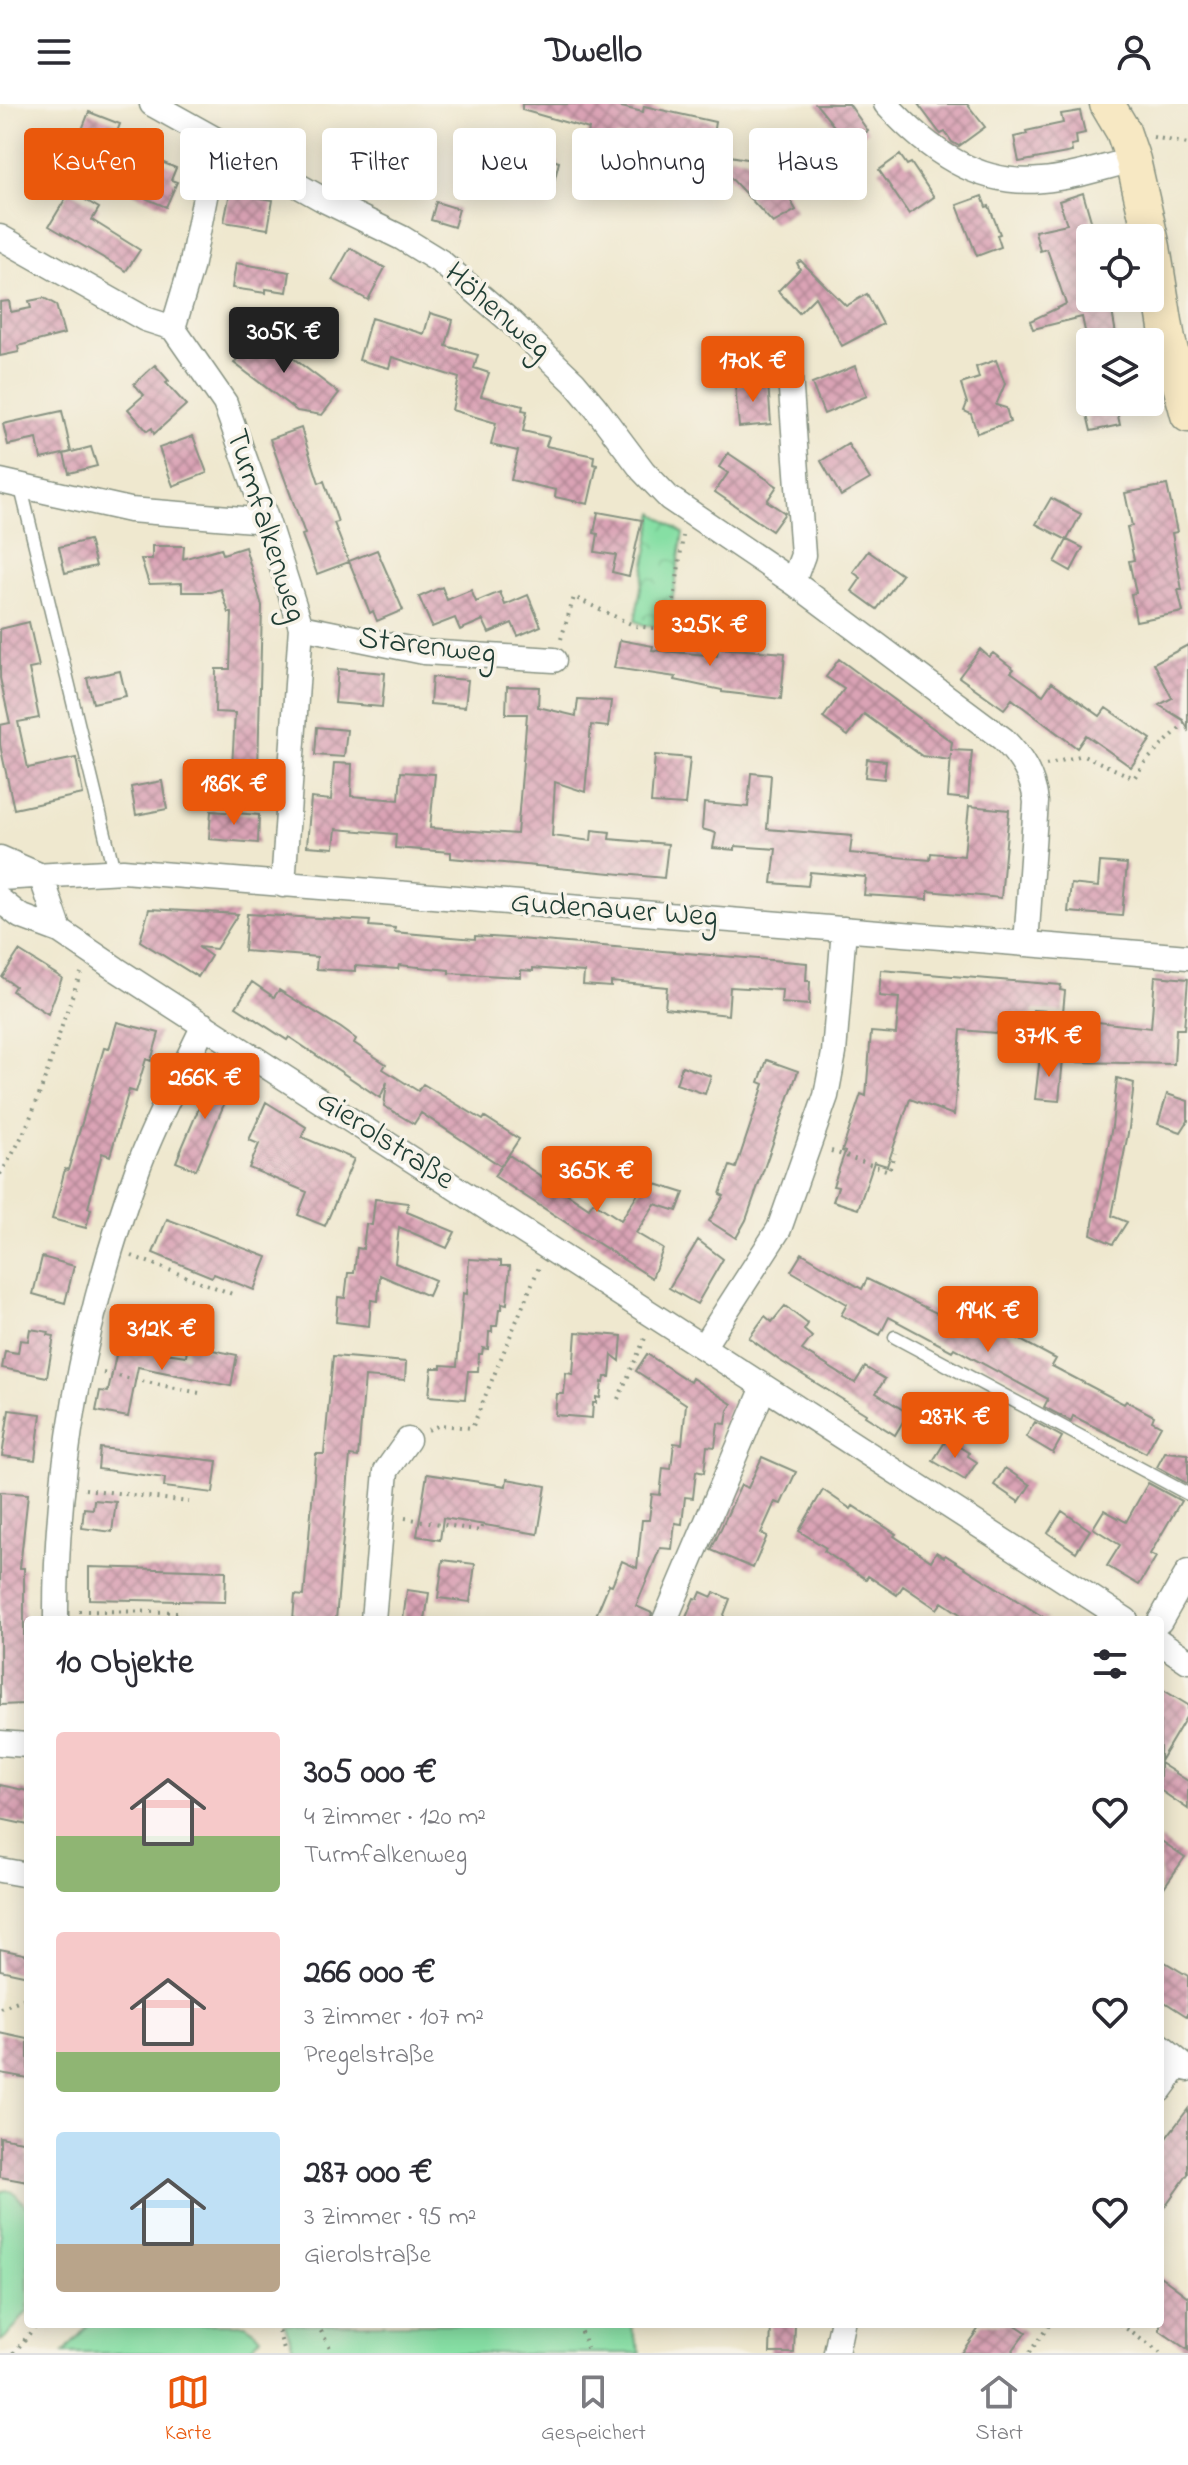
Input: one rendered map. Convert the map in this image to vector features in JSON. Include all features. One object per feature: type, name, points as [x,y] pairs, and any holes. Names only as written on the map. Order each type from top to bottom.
[{"type":"street","name":"Höhenweg","points":[[152,104],[194,128]]},
{"type":"street","points":[[886,104],[937,151],[965,167],[994,176],[1043,180],[1133,160]]},
{"type":"street","points":[[1107,104],[1123,131],[1133,160],[1153,247],[1168,340],[1188,415]]},
{"type":"street","name":"Höhenweg","points":[[306,190],[402,238],[448,268],[574,382],[643,471],[669,498],[793,582],[1003,739],[1018,754],[1034,784],[1036,802],[1026,944]]},
{"type":"street","points":[[0,237],[145,319],[173,328],[191,268],[204,200]]},
{"type":"street","name":"Turmfalkenweg","points":[[173,328],[225,403],[301,627],[283,885]]},
{"type":"street","points":[[789,362],[803,555],[793,582]]},
{"type":"street","points":[[11,484],[130,510],[267,521]]},
{"type":"street","name":"Starenweg","points":[[301,627],[424,652],[554,660]]},
{"type":"street","name":"Gudenauer Weg","points":[[0,858],[41,876]]},
{"type":"street","name":"Gudenauer Weg","points":[[0,878],[114,871],[1188,957]]},
{"type":"street","points":[[41,876],[60,931]]},
{"type":"street","name":"Gierolstraße","points":[[0,900],[20,916],[60,931],[91,950],[1120,1616]]},
{"type":"street","points":[[703,1347],[779,1229],[826,1096],[834,1053],[844,929]]},
{"type":"street","points":[[56,1615],[59,1523],[69,1427],[93,1312],[139,1166],[204,1025]]},
{"type":"street","points":[[667,1616],[764,1387]]},
{"type":"street","points":[[373,1616],[386,1471],[408,1440]]},
{"type":"street","points":[[1163,1616],[1188,1572]]},
{"type":"street","points":[[1164,1645],[1188,1661]]},
{"type":"street","points":[[0,1743],[24,1745]]},
{"type":"street","points":[[0,1870],[24,1874]]},
{"type":"street","points":[[1164,2049],[1184,2066],[1164,2086]]},
{"type":"street","points":[[836,2353],[841,2328]]},
{"type":"lane","points":[[11,484],[114,871]]},
{"type":"lane","points":[[895,1337],[1188,1494]]},
{"type":"path","points":[[554,660],[574,597],[635,626],[670,630],[687,511]]},
{"type":"path","points":[[1026,770],[1083,755],[1134,778],[1146,761],[1188,720]]},
{"type":"path","points":[[0,1174],[35,1111],[72,995],[91,950]]},
{"type":"path","points":[[809,1144],[889,1171],[895,1153]]},
{"type":"path","points":[[408,1440],[440,1425],[472,1428],[548,1246]]},
{"type":"path","points":[[111,1248],[235,1295]]},
{"type":"path","points":[[618,1399],[655,1316]]},
{"type":"path","points":[[81,1369],[204,1394]]},
{"type":"path","points":[[63,1487],[189,1502]]},
{"type":"path","points":[[383,1514],[441,1521],[481,1531],[482,1525]]},
{"type":"path","points":[[56,1615],[182,1612]]},
{"type":"path","points":[[0,2008],[24,1999]]},
{"type":"path","points":[[14,2353],[34,2328]]},
{"type":"path","points":[[277,2328],[285,2353]]},
{"type":"path","points":[[319,2328],[333,2353]]},
{"type":"path","points":[[580,2328],[589,2353]]},
{"type":"path","points":[[1029,2353],[1047,2328]]},
{"type":"path","points":[[1126,2328],[1160,2353]]},
{"type":"green space","points":[[654,513],[683,533],[668,628],[635,621]]},
{"type":"green space","points":[[6,2190],[15,2193],[24,2203],[24,2316],[0,2341],[0,2193]]},
{"type":"green space","points":[[86,2328],[251,2328],[261,2337],[246,2353],[64,2353]]},
{"type":"green space","points":[[286,2328],[632,2328],[641,2353],[295,2353]]},
{"type":"building","points":[[522,104],[608,104],[643,112],[644,106],[715,122],[714,128],[585,128],[522,110]]},
{"type":"building","points":[[816,104],[849,104],[866,128],[835,128]]},
{"type":"building","points":[[918,104],[967,104],[985,127],[959,146],[945,132],[939,132]]},
{"type":"building","points":[[1080,111],[1085,133],[1076,135],[1077,144],[1071,145],[1072,152],[1019,162],[1014,137],[1027,134],[1026,131],[1063,123],[1061,114]]},
{"type":"building","points":[[89,112],[120,124],[118,128],[83,128]]},
{"type":"building","points":[[900,155],[907,165],[911,163],[934,197],[909,214],[879,170]]},
{"type":"building","points":[[733,157],[749,159],[749,197],[733,180]]},
{"type":"building","points":[[164,163],[176,168],[171,180],[177,182],[166,207],[150,200],[164,200]]},
{"type":"building","points":[[1083,193],[1092,224],[1076,224],[1076,312],[1112,312],[1115,328],[1084,328],[1082,317],[1033,329],[1030,321],[1066,304],[1047,249],[1040,251],[1035,231],[1067,224],[1059,201]]},
{"type":"building","points":[[982,196],[1000,234],[997,235],[1001,247],[977,256],[957,205]]},
{"type":"building","points":[[65,200],[85,200],[99,208],[92,220],[140,250],[126,271],[49,226]]},
{"type":"building","points":[[229,200],[273,200],[268,229],[224,222]]},
{"type":"building","points":[[751,200],[790,200],[796,210],[773,223]]},
{"type":"building","points":[[436,202],[459,209],[454,227],[431,220]]},
{"type":"building","points":[[350,248],[385,268],[368,300],[332,280]]},
{"type":"building","points":[[801,261],[846,306],[867,294],[883,324],[842,346],[815,297],[799,313],[778,291],[800,269],[797,263]]},
{"type":"building","points":[[236,263],[290,272],[287,292],[266,289],[266,293],[232,288]]},
{"type":"building","points":[[44,298],[56,305],[64,334],[18,346],[19,352],[0,356],[0,302],[9,301],[11,312],[31,308],[29,301]]},
{"type":"building","points":[[430,313],[453,320],[446,346],[478,355],[474,368],[489,373],[481,396],[523,406],[522,410],[527,411],[523,431],[549,437],[546,446],[594,456],[593,464],[597,465],[588,504],[555,497],[556,490],[511,480],[518,451],[491,445],[496,423],[452,410],[459,378],[392,357],[389,368],[359,360],[371,318],[424,334]]},
{"type":"building","points":[[252,327],[339,393],[322,415],[297,411],[234,363],[246,348],[239,343]]},
{"type":"building","points":[[996,360],[1005,384],[996,405],[1006,408],[1010,422],[977,433],[971,414],[964,411],[967,403],[961,384],[979,378],[976,367]]},
{"type":"building","points":[[155,365],[186,405],[154,434],[152,428],[147,431],[128,409],[144,395],[134,384]]},
{"type":"building","points":[[855,366],[867,396],[824,414],[812,384]]},
{"type":"building","points":[[768,382],[771,424],[739,427],[735,385]]},
{"type":"building","points":[[62,411],[71,452],[41,459],[37,439],[8,445],[3,424]]},
{"type":"building","points":[[1087,416],[1118,416],[1120,425],[1091,431]]},
{"type":"building","points":[[301,428],[319,483],[324,481],[338,522],[334,523],[349,562],[317,574],[270,439]]},
{"type":"building","points":[[193,436],[207,473],[173,486],[159,448]]},
{"type":"building","points":[[848,444],[870,479],[841,496],[821,461]]},
{"type":"building","points":[[91,447],[97,466],[69,473],[64,454]]},
{"type":"building","points":[[728,453],[777,486],[767,501],[785,513],[772,531],[715,492],[728,473],[719,467]]},
{"type":"building","points":[[1167,485],[1177,532],[1172,533],[1183,612],[1136,621],[1131,594],[1136,593],[1129,561],[1134,560],[1127,527],[1132,526],[1125,493]]},
{"type":"building","points":[[1051,498],[1081,514],[1067,540],[1036,524]]},
{"type":"building","points":[[598,512],[642,520],[629,576],[612,572],[616,555],[595,552],[598,534],[594,533]]},
{"type":"building","points":[[89,540],[96,566],[65,573],[59,547]]},
{"type":"building","points":[[1067,540],[1083,548],[1071,571],[1055,562]]},
{"type":"building","points":[[152,546],[184,546],[183,559],[221,548],[223,554],[245,547],[262,606],[258,771],[232,768],[235,713],[215,712],[216,669],[230,669],[232,613],[229,613],[221,589],[182,592],[182,583],[149,584],[141,559],[152,559]]},
{"type":"building","points":[[377,550],[403,610],[377,621],[373,611],[370,613],[349,561]]},
{"type":"building","points":[[868,551],[902,575],[877,609],[852,591],[861,578],[853,572]]},
{"type":"building","points":[[442,587],[447,600],[471,590],[476,602],[500,592],[505,605],[528,595],[541,626],[518,636],[512,623],[489,633],[483,620],[460,630],[455,618],[432,627],[419,597]]},
{"type":"building","points":[[29,622],[39,667],[29,669],[39,718],[18,722],[28,768],[76,758],[83,794],[14,809],[0,745],[0,725],[10,723],[0,678],[0,629]]},
{"type":"building","points":[[620,640],[653,646],[652,650],[717,656],[718,648],[785,653],[781,699],[722,692],[675,680],[676,677],[614,668]]},
{"type":"building","points":[[1188,645],[1188,729],[1183,720],[1159,705],[1172,698],[1154,663]]},
{"type":"building","points":[[980,649],[989,657],[993,653],[1014,669],[1011,672],[1043,695],[1052,682],[1100,716],[1106,708],[1151,739],[1131,767],[1086,735],[1077,748],[1012,699],[1004,709],[959,677]]},
{"type":"building","points":[[839,659],[952,742],[951,750],[972,751],[968,799],[948,797],[951,754],[950,760],[922,756],[864,714],[848,736],[823,718],[844,689],[826,677]]},
{"type":"building","points":[[338,669],[385,673],[382,707],[335,703]]},
{"type":"building","points":[[120,671],[126,696],[93,703],[87,678]]},
{"type":"building","points":[[432,677],[468,680],[465,707],[430,704]]},
{"type":"building","points":[[507,686],[539,687],[538,707],[576,716],[578,699],[611,701],[608,727],[591,725],[585,792],[555,782],[552,836],[591,841],[592,830],[610,832],[609,839],[668,844],[664,878],[451,858],[451,852],[395,848],[396,834],[336,829],[334,848],[307,846],[311,798],[331,800],[334,763],[352,764],[351,796],[399,800],[401,772],[435,774],[430,828],[517,834],[527,714],[506,714]]},
{"type":"building","points":[[317,727],[347,730],[344,757],[315,755]]},
{"type":"building","points":[[655,755],[690,758],[685,805],[651,803]]},
{"type":"building","points":[[867,759],[886,761],[884,779],[865,777]]},
{"type":"building","points":[[751,773],[771,775],[767,829],[852,836],[850,853],[930,860],[931,853],[964,856],[969,806],[1009,810],[1001,898],[928,891],[928,899],[864,895],[866,877],[810,872],[808,886],[772,883],[776,849],[713,848],[716,833],[702,829],[704,803],[748,807]]},
{"type":"building","points":[[162,781],[167,809],[136,815],[131,787]]},
{"type":"building","points":[[211,811],[259,815],[258,843],[209,839]]},
{"type":"building","points":[[1100,862],[1127,864],[1122,916],[1068,912],[1071,884],[1098,887]]},
{"type":"building","points":[[149,909],[238,914],[216,949],[198,947],[211,956],[198,977],[140,941]]},
{"type":"building","points":[[247,914],[370,921],[369,926],[395,928],[394,932],[475,939],[475,936],[507,938],[807,963],[809,1005],[781,1003],[782,990],[730,987],[728,1015],[665,1008],[667,987],[611,982],[611,987],[583,985],[584,972],[533,968],[533,971],[521,970],[521,977],[449,973],[449,970],[399,965],[398,969],[355,966],[355,971],[316,969],[317,957],[244,951]]},
{"type":"building","points":[[19,951],[62,978],[48,1014],[12,991],[15,986],[2,977]]},
{"type":"building","points":[[881,970],[1061,985],[1060,990],[1065,991],[1063,1012],[1033,1010],[1032,1020],[1021,1019],[1020,1035],[961,1030],[954,1115],[910,1099],[887,1166],[874,1162],[858,1209],[833,1201],[838,1187],[833,1186],[861,1094],[866,1096],[871,1032],[896,1034],[899,998],[879,996]]},
{"type":"building","points":[[1155,976],[1188,979],[1184,1029],[1176,1029],[1174,1064],[1076,1062],[1080,1020],[1151,1028]]},
{"type":"building","points":[[252,982],[274,997],[279,990],[341,1028],[356,1039],[354,1043],[386,1064],[383,1069],[418,1091],[423,1084],[519,1139],[501,1166],[421,1113],[414,1124],[384,1106],[387,1082],[380,1098],[289,1037],[287,1040],[236,1007]]},
{"type":"building","points":[[117,1022],[159,1033],[151,1061],[146,1059],[136,1092],[129,1090],[110,1156],[102,1153],[86,1228],[52,1219],[104,1048],[109,1049]]},
{"type":"building","points":[[1040,1057],[1063,1059],[1059,1101],[1035,1099]]},
{"type":"building","points":[[767,1060],[798,1071],[746,1220],[736,1238],[709,1221],[724,1196],[720,1194],[730,1166],[736,1168],[764,1084],[759,1082]]},
{"type":"building","points":[[682,1066],[711,1076],[705,1094],[676,1084]]},
{"type":"building","points":[[214,1072],[234,1081],[196,1170],[176,1162]]},
{"type":"building","points":[[1117,1078],[1134,1083],[1129,1128],[1112,1216],[1127,1222],[1113,1244],[1091,1234],[1112,1126]]},
{"type":"building","points":[[1167,1094],[1188,1101],[1188,1121],[1181,1132],[1158,1124]]},
{"type":"building","points":[[266,1102],[306,1127],[302,1137],[354,1159],[325,1226],[298,1215],[307,1192],[249,1168],[259,1144],[249,1140]]},
{"type":"building","points":[[509,1155],[589,1208],[593,1202],[621,1220],[646,1181],[684,1193],[677,1211],[655,1204],[636,1233],[663,1249],[652,1278],[494,1176]]},
{"type":"building","points":[[375,1199],[408,1203],[407,1212],[455,1232],[447,1248],[399,1227],[395,1263],[435,1280],[428,1296],[380,1275],[378,1301],[371,1300],[369,1326],[336,1322],[338,1297],[345,1298],[348,1273],[354,1273],[357,1248],[363,1249],[366,1224],[372,1225]]},
{"type":"building","points":[[167,1219],[267,1257],[254,1290],[153,1253]]},
{"type":"building","points":[[698,1240],[723,1259],[697,1304],[669,1288]]},
{"type":"building","points":[[802,1253],[862,1289],[867,1279],[965,1327],[967,1323],[976,1328],[979,1323],[991,1330],[998,1328],[1056,1359],[1052,1366],[1124,1404],[1126,1401],[1154,1416],[1152,1421],[1161,1426],[1146,1453],[1073,1416],[1071,1421],[1044,1407],[1048,1399],[889,1317],[880,1335],[841,1315],[847,1304],[791,1271]]},
{"type":"building","points":[[42,1257],[74,1266],[65,1303],[33,1294]]},
{"type":"building","points":[[469,1259],[501,1261],[501,1266],[510,1266],[507,1304],[502,1303],[497,1326],[492,1326],[492,1332],[489,1332],[488,1349],[483,1348],[482,1354],[479,1354],[478,1371],[468,1371],[465,1399],[429,1396],[432,1368],[457,1366]]},
{"type":"building","points":[[785,1306],[808,1324],[804,1330],[812,1337],[802,1350],[855,1383],[865,1367],[885,1379],[876,1393],[908,1413],[895,1435],[749,1338],[765,1316],[772,1322]]},
{"type":"building","points":[[30,1329],[49,1332],[48,1335],[54,1336],[47,1377],[2,1368],[5,1351],[18,1353],[20,1340],[28,1341]]},
{"type":"building","points":[[576,1332],[622,1336],[620,1361],[612,1355],[610,1377],[605,1377],[602,1382],[600,1398],[596,1397],[596,1403],[593,1403],[592,1418],[555,1415],[557,1394],[564,1394],[566,1373],[573,1374]]},
{"type":"building","points":[[188,1345],[237,1355],[231,1386],[138,1367],[128,1417],[96,1411],[100,1391],[108,1392],[118,1346],[186,1356]]},
{"type":"building","points":[[647,1354],[732,1404],[726,1424],[718,1423],[715,1447],[707,1446],[704,1473],[696,1471],[693,1498],[685,1497],[682,1524],[675,1523],[672,1549],[660,1548],[636,1606],[652,1613],[651,1616],[596,1616],[622,1561],[637,1568],[642,1520],[649,1520],[652,1494],[660,1495],[663,1468],[671,1469],[674,1443],[682,1444],[686,1404],[636,1371]]},
{"type":"building","points":[[333,1356],[406,1362],[405,1380],[365,1377],[358,1457],[350,1456],[336,1616],[293,1616],[295,1595],[304,1596],[316,1454],[324,1454]]},
{"type":"building","points":[[9,1410],[41,1414],[35,1460],[2,1456]]},
{"type":"building","points":[[1035,1422],[1062,1437],[1053,1453],[1026,1437]]},
{"type":"building","points":[[947,1439],[977,1462],[965,1480],[933,1461]]},
{"type":"building","points":[[100,1448],[217,1461],[213,1493],[164,1487],[165,1478],[98,1469]]},
{"type":"building","points":[[1165,1452],[1188,1454],[1188,1484],[1157,1467]]},
{"type":"building","points":[[762,1457],[796,1472],[781,1504],[775,1502],[761,1533],[767,1536],[753,1568],[711,1550],[741,1485],[748,1488]]},
{"type":"building","points":[[1005,1468],[1030,1485],[1019,1502],[994,1485]]},
{"type":"building","points":[[427,1474],[506,1486],[507,1479],[546,1486],[538,1534],[443,1518],[440,1540],[417,1536]]},
{"type":"building","points":[[1148,1483],[1181,1501],[1150,1554],[1156,1557],[1139,1585],[1107,1566],[1120,1545],[1093,1528],[1104,1510],[1126,1522]]},
{"type":"building","points":[[823,1490],[896,1534],[894,1536],[931,1561],[936,1552],[945,1555],[1042,1616],[963,1616],[942,1602],[937,1609],[903,1586],[897,1595],[868,1576],[866,1579],[799,1531]]},
{"type":"building","points":[[0,1492],[28,1494],[20,1568],[24,1568],[24,1704],[0,1705]]},
{"type":"building","points":[[94,1500],[116,1502],[112,1532],[82,1528],[84,1508],[93,1509]]},
{"type":"building","points":[[1062,1511],[1090,1530],[1076,1552],[1048,1533]]},
{"type":"building","points":[[443,1560],[475,1564],[470,1602],[438,1598]]},
{"type":"building","points":[[89,1567],[226,1571],[225,1602],[89,1599]]},
{"type":"building","points":[[407,1590],[429,1593],[426,1616],[404,1616]]},
{"type":"building","points":[[701,1592],[712,1597],[714,1592],[730,1599],[724,1616],[687,1616],[694,1598],[698,1599]]},
{"type":"building","points":[[1164,1690],[1188,1705],[1188,1714],[1164,1754]]},
{"type":"building","points":[[1164,1766],[1188,1781],[1188,1809],[1164,1793]]},
{"type":"building","points":[[0,1785],[24,1790],[24,1824],[0,1819]]},
{"type":"building","points":[[1164,1843],[1185,1857],[1164,1887]]},
{"type":"building","points":[[0,1949],[24,1954],[24,1975],[0,1970]]},
{"type":"building","points":[[1164,1961],[1188,1976],[1188,2017],[1164,2002]]},
{"type":"building","points":[[0,2033],[24,2038],[24,2077],[0,2073]]},
{"type":"building","points":[[1188,2109],[1188,2174],[1164,2207],[1164,2141]]},
{"type":"building","points":[[0,2137],[24,2141],[24,2181],[0,2177]]},
{"type":"building","points":[[1164,2279],[1188,2297],[1188,2350],[1160,2331],[1164,2328]]},
{"type":"building","points":[[771,2328],[795,2328],[794,2353],[770,2353]]},
{"type":"building","points":[[979,2328],[1020,2328],[1026,2332],[1011,2353],[961,2353]]}]
